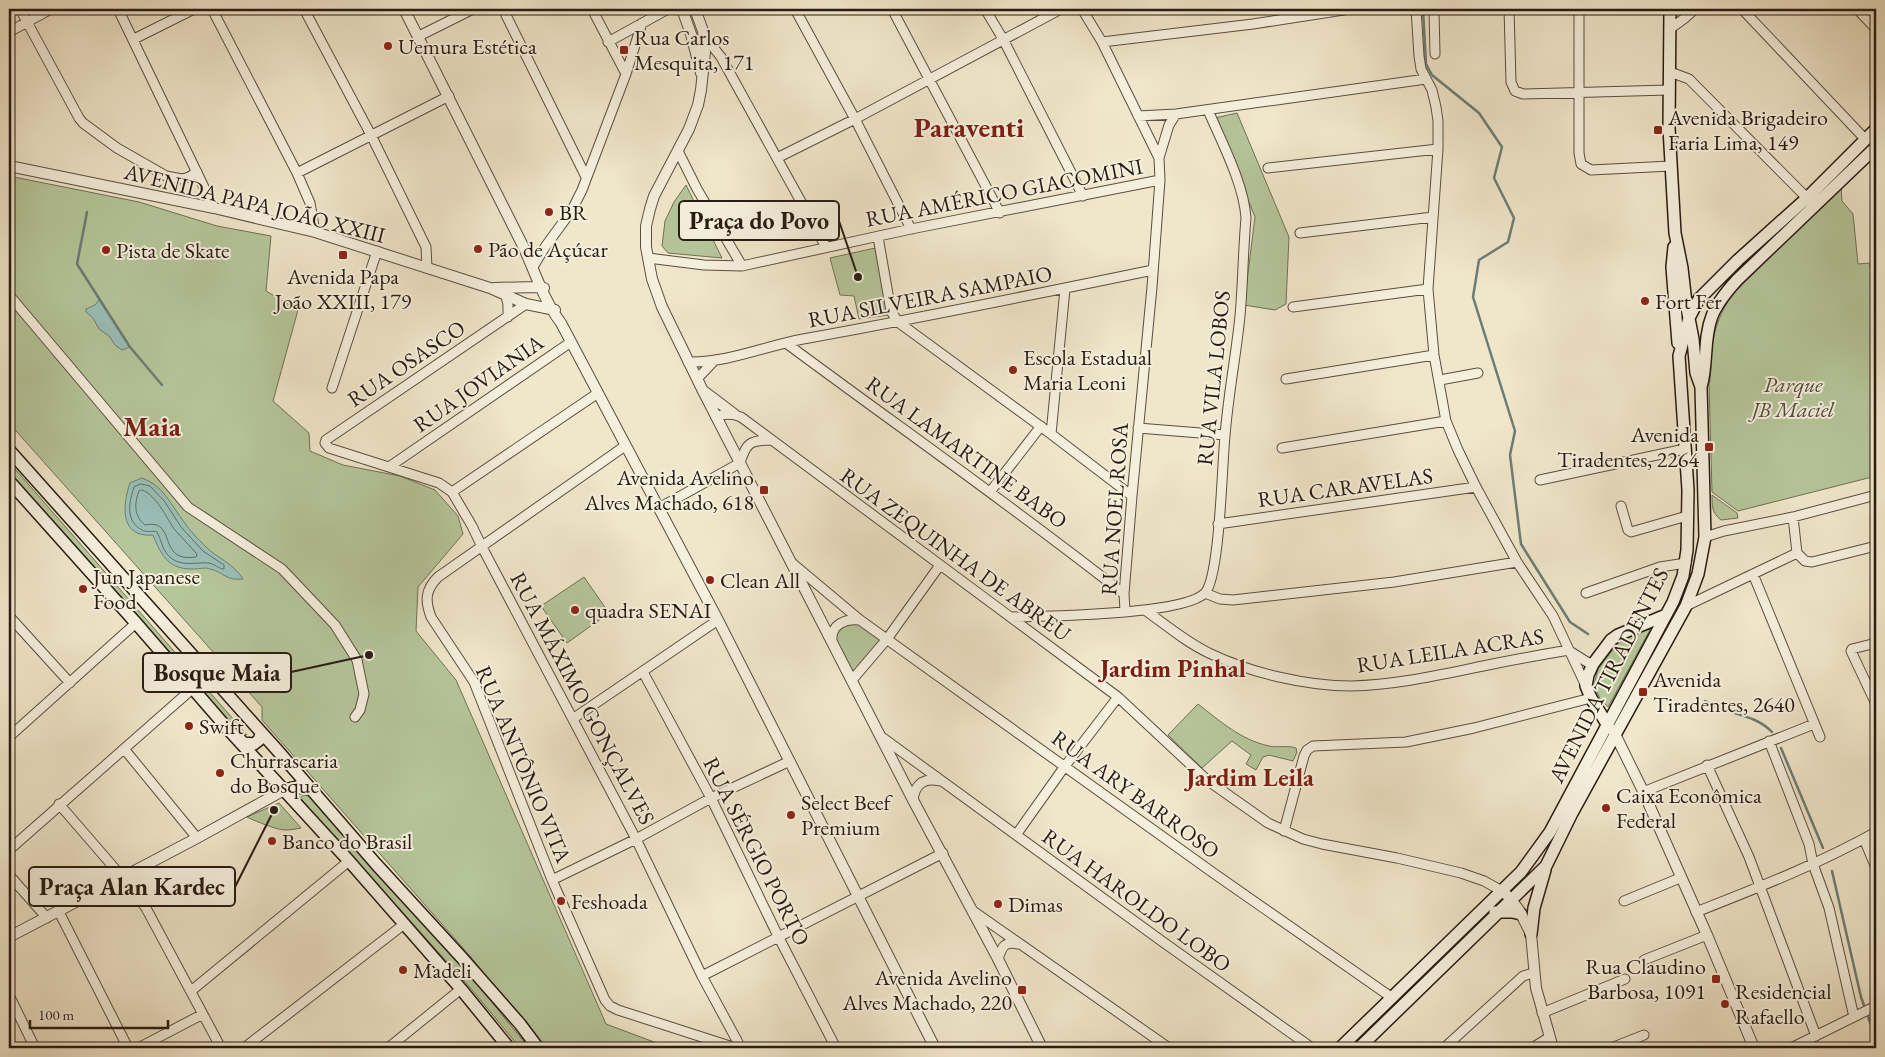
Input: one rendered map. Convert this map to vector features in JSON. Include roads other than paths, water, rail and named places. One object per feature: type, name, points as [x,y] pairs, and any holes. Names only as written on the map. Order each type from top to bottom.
[{"type":"main road","points":[[1670,9],[1669,90],[1675,233],[1693,339],[1696,374],[1701,387]]},
{"type":"main road","name":"AVENIDA TIRADENTES","points":[[1340,1048],[1391,997],[1480,914],[1521,872],[1550,832],[1680,587],[1686,563],[1687,516],[1679,356],[1689,318],[1700,299],[1738,260],[1807,198],[1876,129]]},
{"type":"main road","name":"AVENIDA TIRADENTES","points":[[1359,1048],[1546,866],[1572,813],[1686,606],[1698,574],[1705,532],[1701,387],[1705,373],[1710,323],[1717,307],[1737,280],[1876,147]]},
{"type":"main road","points":[[1675,233],[1672,267],[1679,356]]},
{"type":"main road","points":[[9,450],[514,1016],[538,1048]]},
{"type":"main road","points":[[9,481],[136,623],[192,689],[349,861],[509,1048]]},
{"type":"main road","points":[[1607,724],[1586,686],[1588,675],[1611,640],[1618,635],[1666,615]]},
{"type":"main road","points":[[227,728],[247,744],[254,744],[259,740],[261,734]]},
{"type":"main road","points":[[284,790],[296,787],[310,789]]},
{"type":"main road","points":[[1531,934],[1537,893],[1546,866]]},
{"type":"main road","points":[[1480,914],[1500,911],[1521,914]]},
{"type":"street","points":[[20,9],[78,118],[83,123],[117,148],[166,176],[182,178],[189,177],[197,172]]},
{"type":"street","points":[[9,32],[51,9]]},
{"type":"street","points":[[118,9],[214,208]]},
{"type":"street","points":[[134,39],[194,9]]},
{"type":"street","points":[[212,9],[297,173],[313,214],[311,231]]},
{"type":"street","points":[[304,9],[371,135],[426,247],[425,265]]},
{"type":"street","points":[[404,9],[554,310],[718,620],[935,1048]]},
{"type":"street","points":[[419,36],[472,9]]},
{"type":"street","points":[[503,9],[586,176]]},
{"type":"street","points":[[592,9],[626,74]]},
{"type":"street","points":[[608,42],[668,9]]},
{"type":"street","points":[[682,9],[692,34],[702,76]]},
{"type":"street","points":[[695,9],[704,42],[705,61],[698,105],[678,151],[654,196],[650,209],[646,226],[648,258],[652,279],[662,307],[702,390],[883,738],[913,800],[998,959],[1042,1048]]},
{"type":"street","points":[[795,9],[855,119],[911,229]]},
{"type":"street","points":[[892,9],[1000,213]]},
{"type":"street","points":[[985,9],[1083,196]]},
{"type":"street","points":[[777,158],[855,119],[1061,9]]},
{"type":"street","name":"RUA NOEL ROSA","points":[[1082,9],[1102,42],[1160,158],[1153,270],[1124,594],[1125,612]]},
{"type":"street","points":[[1102,42],[1253,24],[1350,9]]},
{"type":"street","points":[[1416,9],[1421,68],[1432,90],[1436,107],[1438,149],[1428,288],[1434,355],[1446,421],[1476,487],[1518,562],[1553,616],[1586,686]]},
{"type":"street","points":[[1434,9],[1435,54]]},
{"type":"street","points":[[1509,9],[1511,82],[1515,91],[1522,94],[1669,90]]},
{"type":"street","points":[[1579,9],[1579,153],[1581,164],[1591,170],[1671,166]]},
{"type":"street","points":[[1671,28],[1695,9]]},
{"type":"street","points":[[1742,9],[1866,140]]},
{"type":"street","points":[[1857,9],[1876,29]]},
{"type":"street","points":[[533,268],[544,248],[572,210],[582,190],[626,74],[642,23]]},
{"type":"street","points":[[704,42],[713,47],[722,57],[826,247]]},
{"type":"street","points":[[1670,72],[1689,79],[1807,198]]},
{"type":"street","points":[[1138,116],[1208,110],[1426,79]]},
{"type":"street","points":[[297,173],[449,96]]},
{"type":"street","name":"RUA VILA LOBOS","points":[[1205,593],[1213,573],[1225,434],[1240,315],[1246,218],[1241,191],[1208,110]]},
{"type":"street","points":[[1160,158],[1169,125],[1176,114]]},
{"type":"street","points":[[1268,168],[1438,149]]},
{"type":"street","points":[[678,151],[697,189],[742,266]]},
{"type":"street","name":"AVENIDA PAPA JOÃO XXIII","points":[[9,166],[214,208],[311,231],[425,265],[490,288],[526,304],[554,310]]},
{"type":"street","name":"RUA AMÉRICO GIACOMINI","points":[[648,258],[704,265],[742,266],[911,229],[1160,180]]},
{"type":"street","points":[[1300,233],[1433,217]]},
{"type":"street","points":[[878,237],[892,311],[898,322],[1041,426],[1132,496]]},
{"type":"street","points":[[332,388],[377,251]]},
{"type":"street","name":"RUA SILVEIRA SAMPAIO","points":[[688,362],[714,361],[786,342],[898,322],[1153,270]]},
{"type":"street","name":"AVENIDA PAPA JOÃO XXIII","points":[[490,288],[543,288]]},
{"type":"street","points":[[1051,434],[1065,288]]},
{"type":"street","points":[[1293,307],[1428,288]]},
{"type":"street","points":[[9,294],[188,507],[282,569],[335,625],[357,660],[364,694],[357,713]]},
{"type":"street","points":[[506,296],[508,317]]},
{"type":"street","name":"RUA OSASCO","points":[[390,467],[329,448],[325,445],[326,440],[526,304]]},
{"type":"street","name":"RUA JOVIANIA","points":[[390,467],[571,342]]},
{"type":"street","name":"RUA LAMARTINE BABO","points":[[786,342],[990,492],[1124,594]]},
{"type":"street","points":[[1286,379],[1434,355]]},
{"type":"street","points":[[697,379],[714,361]]},
{"type":"street","points":[[1440,380],[1478,373]]},
{"type":"street","points":[[702,390],[734,414]]},
{"type":"street","points":[[390,467],[438,484],[452,492],[598,393]]},
{"type":"street","points":[[716,416],[734,414]]},
{"type":"street","name":"RUA ZEQUINHA DE ABREU","points":[[734,414],[741,417],[1118,697],[1207,780],[1250,812],[1284,831],[1322,844],[1397,858],[1461,873],[1484,881],[1502,891]]},
{"type":"street","points":[[1282,448],[1446,421]]},
{"type":"street","points":[[990,492],[1041,426]]},
{"type":"street","points":[[1138,428],[1225,434]]},
{"type":"street","points":[[659,508],[740,463],[749,443],[771,440]]},
{"type":"street","name":"RUA ANTÔNIO VITA","points":[[625,446],[432,582],[427,593],[429,611],[431,617],[474,682],[552,880],[605,1000],[610,1006],[736,1048]]},
{"type":"street","points":[[1540,480],[1685,449]]},
{"type":"street","name":"RUA JOVIANIA","points":[[404,472],[407,455]]},
{"type":"street","name":"RUA CARAVELAS","points":[[1218,524],[1476,487]]},
{"type":"street","name":"RUA MÁXIMO GONÇALVES","points":[[452,492],[466,513],[482,547],[574,718],[636,839],[702,976],[741,1048]]},
{"type":"street","points":[[1705,532],[1724,531],[1793,517],[1876,495]]},
{"type":"street","points":[[1621,506],[1628,530],[1631,532],[1687,516]]},
{"type":"street","points":[[1793,517],[1797,553],[1805,560],[1812,562],[1876,546]]},
{"type":"street","points":[[1686,606],[1797,553]]},
{"type":"street","points":[[1012,617],[1145,610],[1182,604],[1194,600],[1205,593],[1220,599],[1233,600],[1394,582],[1518,562]]},
{"type":"street","name":"RUA ARY BARROSO","points":[[791,563],[860,620],[1391,997]]},
{"type":"street","points":[[1586,592],[1660,567],[1686,563]]},
{"type":"street","points":[[852,680],[887,639],[940,565]]},
{"type":"street","points":[[1753,574],[1820,737]]},
{"type":"street","name":"RUA LEILA ACRAS","points":[[1145,610],[1211,654],[1254,670],[1290,679],[1337,686],[1383,684],[1411,680],[1569,650]]},
{"type":"street","points":[[9,616],[70,684]]},
{"type":"street","points":[[574,718],[718,620]]},
{"type":"street","points":[[832,642],[833,630],[839,623],[849,620],[860,620]]},
{"type":"street","points":[[9,737],[136,623]]},
{"type":"street","points":[[1876,643],[1852,649],[1853,657],[1876,704]]},
{"type":"street","points":[[1569,650],[1580,659],[1594,664]]},
{"type":"street","name":"RUA SÉRGIO PORTO","points":[[643,672],[711,798],[778,936],[836,1048]]},
{"type":"street","points":[[9,850],[59,804],[125,750],[192,689]]},
{"type":"street","points":[[1016,835],[1065,766],[1118,697]]},
{"type":"street","points":[[1284,831],[1304,756],[1307,750],[1313,746],[1406,742],[1474,728],[1591,698]]},
{"type":"street","points":[[1607,724],[1616,733],[1643,792],[1707,935],[1754,1048]]},
{"type":"street","points":[[1643,792],[1814,724]]},
{"type":"street","name":"RUA HAROLDO LOBO","points":[[883,738],[1205,973],[1312,1048]]},
{"type":"street","points":[[1769,741],[1809,844],[1813,864],[1829,908],[1856,1016]]},
{"type":"street","points":[[125,750],[197,838]]},
{"type":"street","points":[[552,880],[636,839],[711,798],[790,761]]},
{"type":"street","points":[[1708,765],[1749,857],[1816,1036]]},
{"type":"street","points":[[913,800],[916,788],[922,782],[930,779],[940,781]]},
{"type":"street","points":[[9,937],[123,878],[284,790]]},
{"type":"street","points":[[59,804],[123,878],[146,908],[221,1048]]},
{"type":"street","points":[[1696,912],[1813,864],[1876,832]]},
{"type":"street","points":[[1864,839],[1876,868]]},
{"type":"street","points":[[702,976],[943,853]]},
{"type":"street","points":[[191,991],[349,861]]},
{"type":"street","points":[[9,875],[47,918]]},
{"type":"street","points":[[1624,901],[1680,878]]},
{"type":"street","points":[[1502,891],[1512,900],[1531,934],[1534,973],[1542,1013],[1553,1048]]},
{"type":"street","points":[[972,910],[1169,1048]]},
{"type":"street","points":[[58,912],[128,1048]]},
{"type":"street","points":[[244,1048],[403,925]]},
{"type":"street","points":[[1644,960],[1707,935]]},
{"type":"street","points":[[998,959],[1001,948],[1005,944],[1020,945]]},
{"type":"street","points":[[1444,1048],[1523,976],[1534,973]]},
{"type":"street","points":[[1542,1013],[1625,979]]},
{"type":"street","points":[[388,1048],[460,989]]},
{"type":"street","points":[[9,995],[35,1048]]},
{"type":"street","points":[[1791,1048],[1876,1007]]},
{"type":"street","points":[[142,1046],[203,1014]]},
{"type":"street","points":[[1610,1048],[1644,1034]]},
{"type":"street","points":[[1532,1048],[1550,1037]]},
{"type":"water","points":[[99,300],[130,347],[122,350],[115,345],[86,312],[86,309],[95,305]]},
{"type":"water","points":[[142,478],[156,485],[171,502],[194,535],[235,569],[243,579],[228,578],[208,568],[186,569],[179,567],[163,556],[153,535],[142,535],[129,526],[125,510],[127,492],[130,483]]},
{"type":"waterway","points":[[1423,9],[1426,64],[1432,75],[1479,113],[1502,147],[1494,178],[1514,218],[1508,242],[1479,260],[1473,297],[1515,431],[1510,455],[1521,544],[1570,622],[1588,634]]},
{"type":"waterway","points":[[87,212],[77,264],[130,347],[162,385]]},
{"type":"waterway","points":[[1705,701],[1713,706],[1757,721],[1772,732]]},
{"type":"waterway","points":[[1781,748],[1823,848]]},
{"type":"waterway","points":[[1832,871],[1861,997],[1876,1039]]},
{"type":"place","name":"Uemura Estética","points":[[388,46]]},
{"type":"place","name":"Rua Carlos Mesquita, 171","points":[[624,50]]},
{"type":"place","name":"Avenida Brigadeiro Faria Lima, 149","points":[[1658,130]]},
{"type":"place","name":"BR","points":[[549,212]]},
{"type":"place","name":"Pão de Açúcar","points":[[478,249]]},
{"type":"place","name":"Pista de Skate","points":[[106,250]]},
{"type":"place","name":"Avenida Papa João XXIII, 179","points":[[343,255]]},
{"type":"place","name":"Praça do Povo","points":[[858,277]]},
{"type":"place","name":"Fort Fer","points":[[1645,301]]},
{"type":"place","name":"Escola Estadual Maria Leoni","points":[[1013,370]]},
{"type":"place","name":"Avenida Tiradentes, 2264","points":[[1709,447]]},
{"type":"place","name":"Avenida Avelino Alves Machado, 618","points":[[764,490]]},
{"type":"place","name":"Clean All","points":[[710,580]]},
{"type":"place","name":"Jun Japanese Food","points":[[83,589]]},
{"type":"place","name":"quadra SENAI","points":[[575,610]]},
{"type":"place","name":"Bosque Maia","points":[[369,655]]},
{"type":"place","name":"Avenida Tiradentes, 2640","points":[[1643,692]]},
{"type":"place","name":"Swift","points":[[189,726]]},
{"type":"place","name":"Churrascaria do Bosque","points":[[220,773]]},
{"type":"place","name":"Caixa Econômica Federal","points":[[1606,808]]},
{"type":"place","name":"Praça Alan Kardec","points":[[274,810]]},
{"type":"place","name":"Select Beef Premium","points":[[791,815]]},
{"type":"place","name":"Banco do Brasil","points":[[272,841]]},
{"type":"place","name":"Feshoada","points":[[561,901]]},
{"type":"place","name":"Dimas","points":[[998,904]]},
{"type":"place","name":"Madeli","points":[[403,970]]},
{"type":"place","name":"Rua Claudino Barbosa, 1091","points":[[1716,979]]},
{"type":"place","name":"Avenida Avelino Alves Machado, 220","points":[[1022,990]]},
{"type":"place","name":"Residencial Rafaello","points":[[1725,1004]]},
{"type":"district","name":"Paraventi","points":[[969,127]]},
{"type":"district","name":"Maia","points":[[152,426]]},
{"type":"district","name":"Jardim Pinhal","points":[[1173,668]]},
{"type":"district","name":"Jardim Leila","points":[[1250,777]]},
{"type":"park label","name":"Parque JB Maciel","points":[[1793,396]]}]
